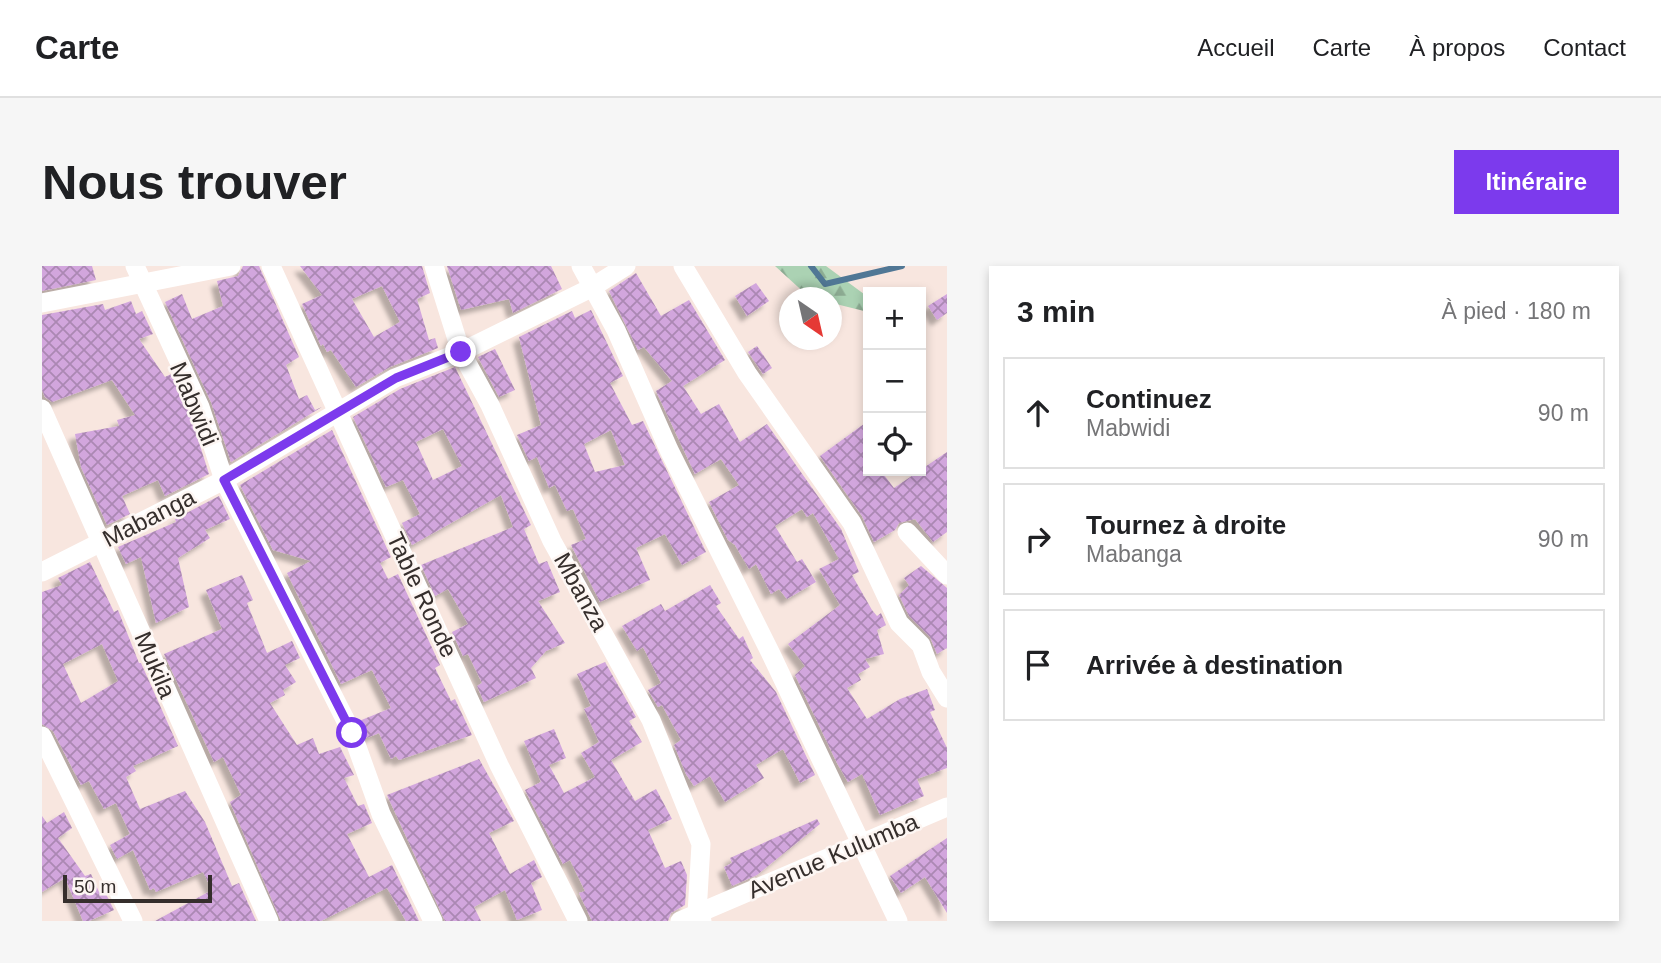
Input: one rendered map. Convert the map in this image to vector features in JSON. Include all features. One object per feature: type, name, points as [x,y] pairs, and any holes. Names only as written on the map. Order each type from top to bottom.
[{"type":"street","points":[[42,303],[139,274],[231,266]]},
{"type":"street","name":"Table Ronde","points":[[271,266],[499,765],[578,921]]},
{"type":"street","name":"Mbanza","points":[[434,266],[461,352],[490,405],[552,541],[651,720],[701,844],[693,919]]},
{"type":"street","points":[[582,266],[591,288],[616,330],[669,450],[898,921]]},
{"type":"street","name":"Mabanga","points":[[42,572],[224,480],[396,378],[461,352],[591,288],[626,266]]},
{"type":"street","points":[[683,266],[747,373],[852,523],[899,623],[921,645],[931,672],[947,698]]},
{"type":"street","name":"Mabwidi","points":[[139,274],[147,298],[200,407],[224,480],[352,733],[381,814],[433,921]]},
{"type":"street","name":"Mukila","points":[[42,409],[103,541],[151,660],[269,921]]},
{"type":"street","points":[[907,532],[947,575]]},
{"type":"street","points":[[42,736],[133,921]]},
{"type":"street","name":"Avenue Kulumba","points":[[693,919],[947,807]]},
{"type":"green space","points":[[775,266],[826,266],[863,293],[863,311],[842,306],[842,287],[798,287]]},
{"type":"building","points":[[42,266],[92,266],[96,280],[42,291]]},
{"type":"building","points":[[243,266],[259,266],[299,357],[286,365],[299,399],[307,395],[315,410],[322,407],[231,462],[211,402],[165,302],[182,294],[192,319],[223,306],[217,281],[238,276]]},
{"type":"building","points":[[300,266],[422,266],[430,293],[417,299],[429,340],[435,338],[438,348],[390,367],[356,387],[331,350],[327,352],[323,344],[321,346],[302,304],[322,295]],"holes":[[[382,286],[400,322],[374,337],[352,299]]]},
{"type":"building","points":[[447,266],[551,266],[562,289],[513,313],[509,299],[461,310]]},
{"type":"building","points":[[636,273],[661,316],[689,300],[725,360],[683,386],[701,414],[719,404],[740,442],[767,424],[841,529],[859,572],[852,575],[872,610],[877,616],[881,613],[886,625],[877,630],[884,654],[865,659],[870,667],[858,674],[861,680],[847,688],[867,719],[900,699],[927,689],[935,710],[930,712],[947,748],[947,768],[917,779],[924,796],[880,815],[862,774],[848,782],[837,763],[795,675],[805,666],[788,644],[840,605],[819,569],[839,559],[813,513],[807,517],[802,509],[775,526],[797,562],[802,559],[816,582],[787,599],[779,589],[771,594],[756,564],[749,569],[735,545],[728,540],[709,502],[739,485],[721,459],[695,474],[656,391],[672,381],[644,347],[638,350],[609,291]]},
{"type":"building","points":[[756,283],[769,301],[747,316],[735,296]]},
{"type":"building","points":[[947,294],[947,313],[937,320],[928,306]]},
{"type":"building","points":[[131,301],[136,314],[142,311],[153,334],[139,339],[165,377],[171,374],[189,411],[209,474],[165,496],[158,480],[122,496],[130,514],[107,525],[81,467],[75,434],[119,426],[117,420],[135,415],[112,380],[52,402],[45,397],[42,390],[42,315],[103,304],[105,310]]},
{"type":"building","points":[[591,310],[623,376],[610,383],[632,425],[643,421],[706,552],[682,565],[665,534],[636,548],[650,580],[600,602],[571,545],[586,539],[573,509],[567,511],[555,485],[549,488],[537,457],[529,461],[517,435],[541,425],[519,337],[572,311],[575,318]],"holes":[[[611,430],[625,465],[595,472],[584,444]]]},
{"type":"building","points":[[757,346],[772,368],[763,374],[748,352]]},
{"type":"building","points":[[495,349],[515,390],[499,397],[478,357]]},
{"type":"building","points":[[455,367],[531,525],[524,529],[539,564],[547,561],[560,592],[538,601],[565,643],[546,651],[531,668],[536,678],[484,702],[477,686],[482,683],[468,654],[463,656],[452,632],[468,624],[448,589],[435,596],[421,565],[513,527],[501,495],[412,545],[402,523],[420,514],[403,480],[386,487],[353,417],[400,389]],"holes":[[[443,429],[462,466],[433,480],[416,442]]]},
{"type":"building","points":[[863,425],[863,476],[885,476],[894,488],[912,476],[926,476],[926,466],[947,452],[947,532],[933,542],[915,519],[899,523],[895,530],[874,542],[862,516],[820,456]]},
{"type":"building","points":[[332,430],[391,557],[380,563],[388,579],[398,574],[440,665],[435,668],[451,701],[455,699],[472,735],[399,760],[396,756],[391,759],[379,733],[367,738],[359,721],[391,708],[372,670],[341,684],[287,573],[311,561],[273,550],[240,485]]},
{"type":"building","points":[[219,496],[230,519],[205,530],[210,538],[178,558],[189,607],[156,623],[141,557],[126,564],[118,547],[176,522],[175,519]]},
{"type":"building","points":[[90,562],[114,612],[118,610],[139,663],[178,746],[133,766],[136,771],[126,777],[140,809],[185,791],[205,822],[232,886],[239,883],[256,921],[155,921],[212,890],[203,872],[156,892],[154,888],[150,890],[133,850],[117,859],[110,845],[130,834],[116,803],[104,809],[89,781],[81,785],[53,731],[42,724],[42,592],[62,585],[58,578]],"holes":[[[102,644],[118,681],[81,703],[63,664]]]},
{"type":"building","points":[[921,566],[947,588],[947,648],[937,654],[930,637],[909,616],[899,595],[909,585],[904,578]]},
{"type":"building","points":[[242,575],[253,600],[247,603],[267,653],[292,641],[300,658],[285,665],[296,682],[283,690],[285,695],[270,703],[297,745],[313,738],[319,754],[340,747],[354,775],[344,778],[358,806],[364,804],[372,823],[347,834],[369,877],[392,865],[419,921],[406,921],[387,888],[321,921],[281,921],[230,802],[241,795],[223,757],[214,762],[164,654],[222,629],[206,590]]},
{"type":"building","points":[[710,585],[721,603],[716,606],[739,639],[743,636],[753,658],[750,660],[776,692],[815,775],[800,783],[783,749],[756,765],[764,778],[725,802],[710,776],[694,786],[686,774],[674,745],[681,740],[662,705],[658,707],[648,690],[661,683],[643,647],[637,651],[622,626],[661,604],[665,611]]},
{"type":"building","points":[[605,662],[636,717],[629,721],[642,742],[611,760],[635,801],[656,789],[672,819],[648,830],[665,868],[681,861],[687,875],[685,905],[671,913],[668,921],[592,921],[579,893],[585,891],[570,860],[563,864],[525,790],[541,782],[524,741],[554,729],[566,758],[549,765],[564,793],[595,777],[581,753],[599,742],[584,709],[591,706],[577,674]]},
{"type":"building","points":[[479,759],[514,821],[489,833],[510,874],[534,860],[542,877],[531,883],[542,910],[517,920],[505,890],[474,907],[481,921],[445,921],[387,795]]},
{"type":"building","points":[[64,812],[72,828],[58,838],[85,876],[91,874],[99,892],[104,890],[114,910],[89,921],[83,921],[65,878],[42,892],[42,816],[47,823]]},
{"type":"building","points":[[817,819],[820,824],[757,875],[732,886],[724,867],[732,863],[730,858]]},
{"type":"building","points":[[947,838],[947,913],[925,877],[901,893],[890,876]]},
{"type":"waterway","points":[[811,266],[825,284],[902,266]]},
{"type":"route","points":[[352,733],[224,480],[396,378],[461,352]]}]
